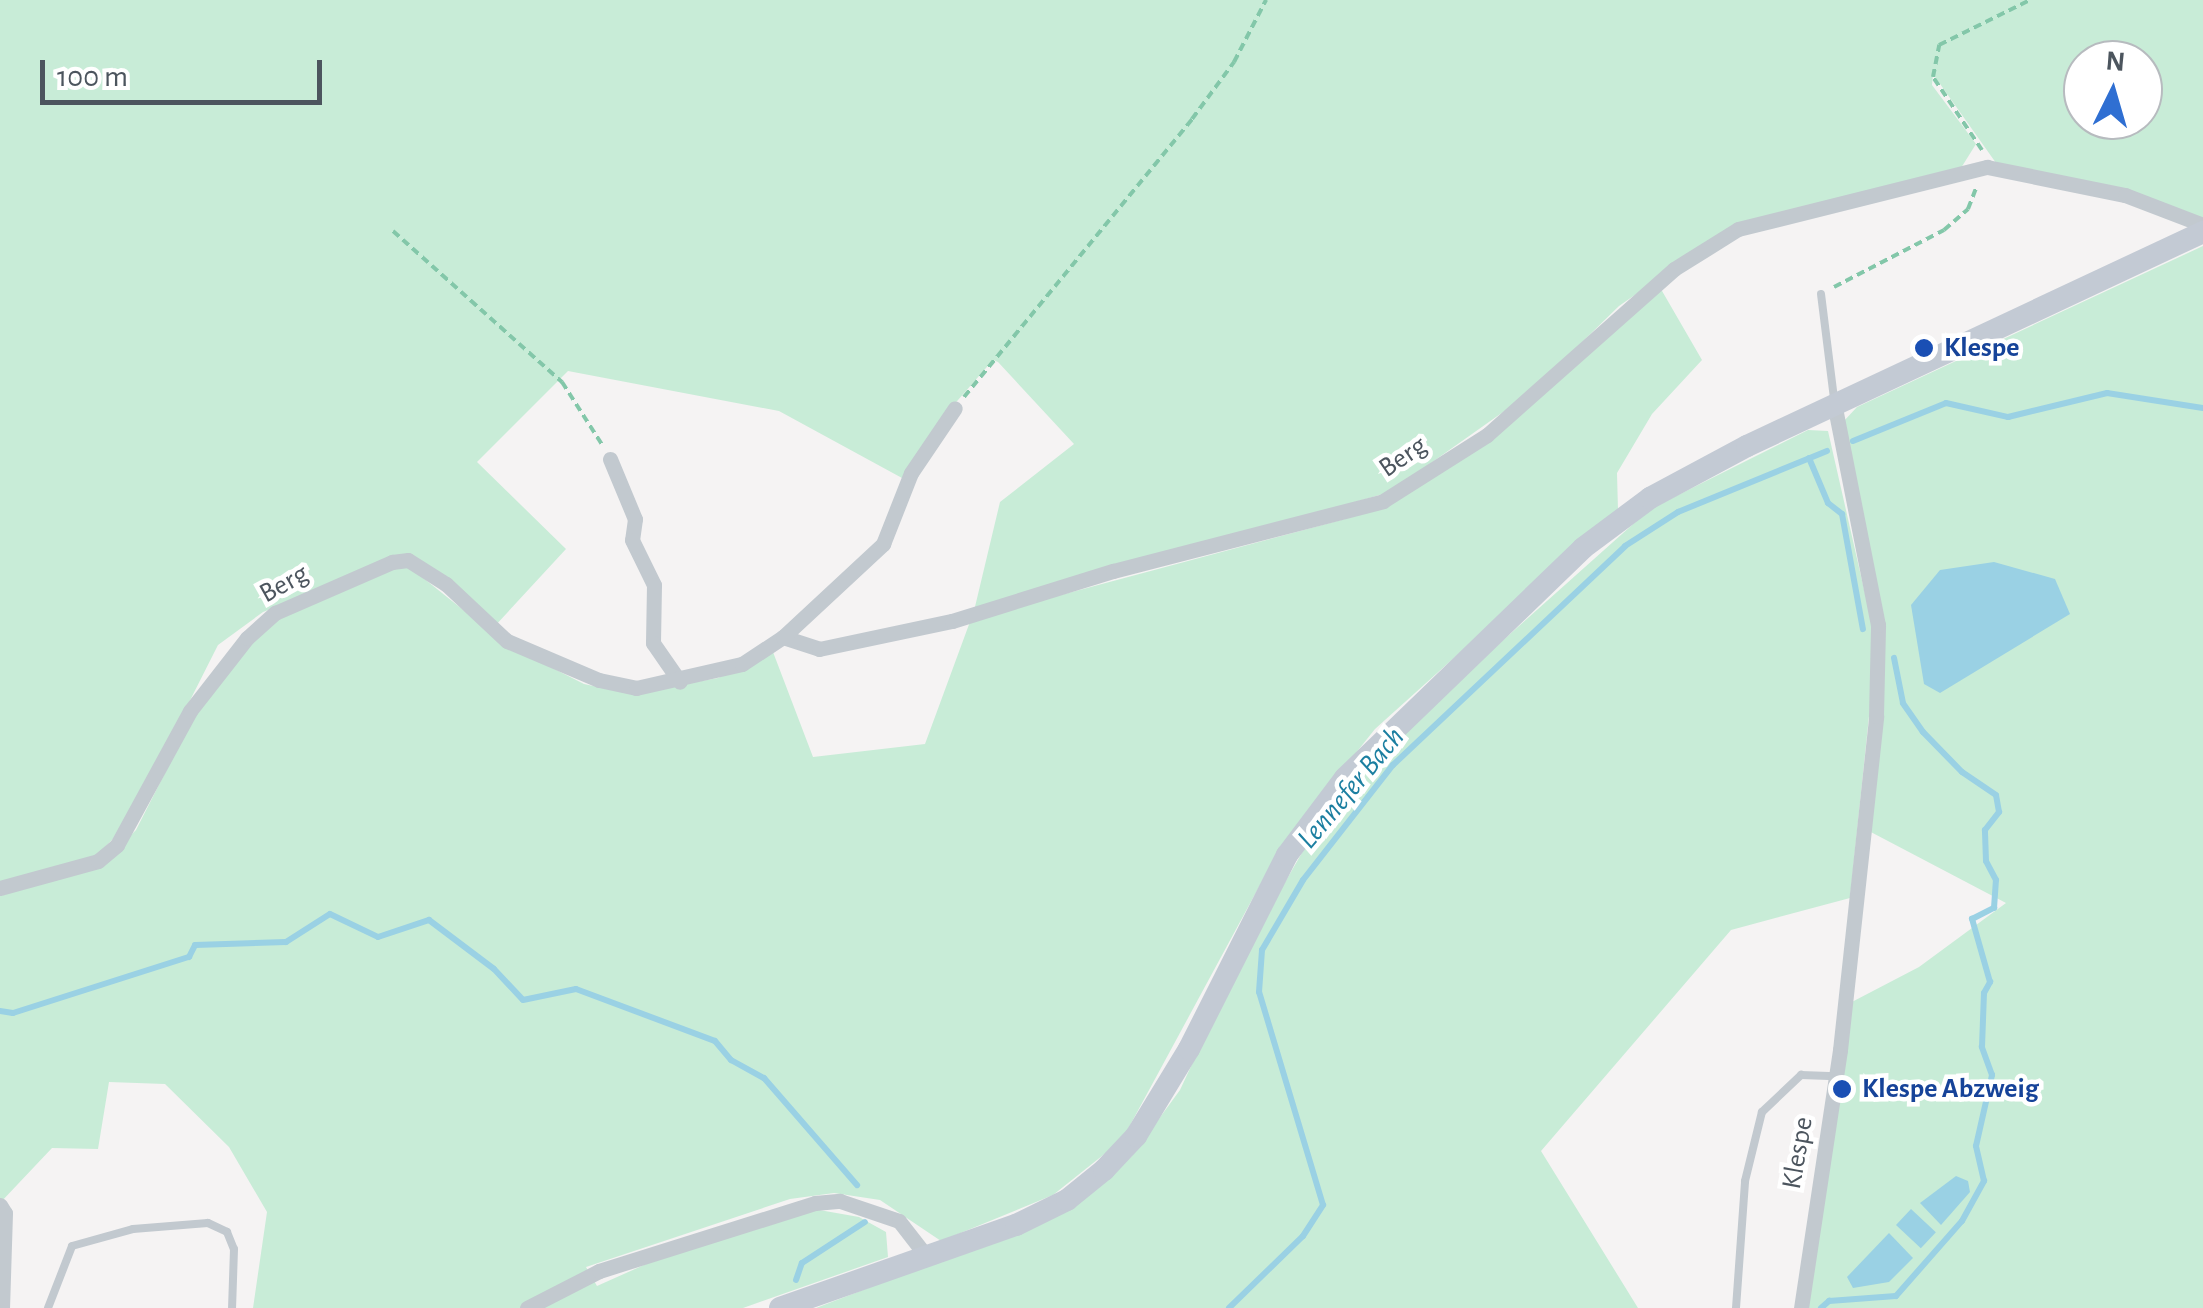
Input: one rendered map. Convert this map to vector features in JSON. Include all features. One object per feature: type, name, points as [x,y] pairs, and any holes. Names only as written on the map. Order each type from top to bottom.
[{"type":"main road","points":[[780,1308],[927,1257],[1067,1200],[1136,1136],[1189,1049],[1286,855],[1376,743],[1583,548],[1650,498],[1834,404],[2203,229]]},
{"type":"street","name":"Berg","points":[[783,637],[818,649],[952,621],[1114,571],[1383,500],[1487,435],[1674,269],[1738,230],[1987,167],[2125,195],[2203,229]]},
{"type":"street","name":"Klespe","points":[[1801,1308],[1836,1076],[1876,716],[1878,625],[1834,404]]},
{"type":"street","name":"Berg","points":[[0,888],[98,861],[117,845],[190,711],[247,638],[275,614],[392,562],[420,567],[507,641],[560,664],[636,688],[680,682],[742,664],[783,637],[883,544],[911,474],[955,408]]},
{"type":"street","points":[[610,459],[635,519],[632,540],[654,585],[653,643],[680,682]]},
{"type":"street","points":[[527,1308],[599,1271],[816,1203],[840,1202],[899,1221],[927,1257]]},
{"type":"street","points":[[2,1308],[3,1209]]},
{"type":"lane","name":"Klespe","points":[[1821,294],[1834,404]]},
{"type":"lane","points":[[1736,1308],[1745,1181],[1762,1112],[1801,1075],[1836,1076]]},
{"type":"lane","points":[[48,1308],[72,1246],[133,1229],[208,1223],[227,1232],[234,1249],[232,1308]]},
{"type":"path","points":[[955,408],[1192,119],[1234,62],[1266,0]]},
{"type":"path","points":[[1821,294],[1944,230],[1968,209],[1987,167],[1968,124],[1933,76],[1939,45],[2030,0]]},
{"type":"path","points":[[393,230],[562,382],[610,459]]},
{"type":"green space","points":[[0,0],[2203,0],[2203,220],[1996,163],[1933,74],[1932,85],[1976,144],[1961,168],[1737,224],[1619,306],[1530,393],[1390,492],[974,611],[1000,502],[1074,444],[998,362],[993,360],[937,424],[902,478],[779,411],[568,371],[477,462],[566,549],[494,627],[411,556],[263,612],[218,645],[127,825],[96,856],[0,882]]},
{"type":"green space","points":[[2203,246],[2203,1308],[1801,1308],[1848,1004],[1919,967],[2006,903],[1867,830],[1882,683],[1843,422],[1857,407]]},
{"type":"green space","points":[[1658,284],[1702,360],[1652,414],[1617,473],[1618,510],[1375,729],[1280,848],[1122,1140],[1053,1195],[941,1241],[880,1200],[834,1193],[790,1199],[586,1267],[597,1286],[682,1248],[808,1208],[859,1217],[886,1232],[888,1257],[743,1308],[253,1308],[267,1212],[229,1147],[165,1084],[109,1082],[98,1149],[52,1148],[0,1203],[0,896],[102,864],[136,830],[197,710],[260,630],[298,607],[382,568],[407,565],[507,645],[584,684],[621,692],[685,684],[718,678],[773,652],[813,757],[925,744],[971,619],[1345,519],[1392,496],[1495,426]]},
{"type":"green space","points":[[1808,430],[1828,431],[1871,620],[1873,678],[1850,898],[1731,930],[1541,1151],[1638,1308],[816,1308],[1061,1214],[1131,1157],[1180,1090],[1240,961],[1303,851],[1390,741],[1650,509]]},
{"type":"water","points":[[1994,562],[2055,579],[2070,614],[1940,693],[1924,684],[1911,605],[1940,570]]},
{"type":"water","points":[[1956,1176],[1968,1181],[1970,1192],[1941,1225],[1920,1203]]},
{"type":"water","points":[[1911,1209],[1936,1232],[1921,1248],[1896,1225]]},
{"type":"water","points":[[1889,1233],[1913,1258],[1889,1282],[1853,1288],[1847,1277]]},
{"type":"waterway","name":"Lennefer Bach","points":[[1853,441],[1946,403],[2008,417],[2107,393],[2203,408]]},
{"type":"waterway","name":"Lennefer Bach","points":[[1229,1308],[1303,1236],[1323,1205],[1259,992],[1262,950],[1303,880],[1393,765],[1625,546],[1678,512],[1827,451]]},
{"type":"waterway","points":[[1809,458],[1828,503],[1842,514],[1863,629]]},
{"type":"waterway","points":[[1821,1308],[1829,1301],[1896,1296],[1962,1221],[1984,1181],[1976,1146],[1992,1075],[1982,1047],[1984,993],[1990,982],[1972,919],[1994,908],[1996,880],[1986,861],[1985,830],[1999,812],[1996,795],[1962,772],[1923,732],[1903,703],[1894,658]]},
{"type":"waterway","points":[[0,1011],[13,1013],[189,957],[195,945],[286,942],[330,914],[378,937],[429,920],[494,969],[523,1000],[576,989],[715,1041],[731,1060],[764,1078],[857,1185]]},
{"type":"waterway","points":[[796,1280],[802,1263],[865,1222]]},
{"type":"place","name":"Klespe","points":[[1924,348]]},
{"type":"place","name":"Klespe Abzweig","points":[[1842,1089]]}]
